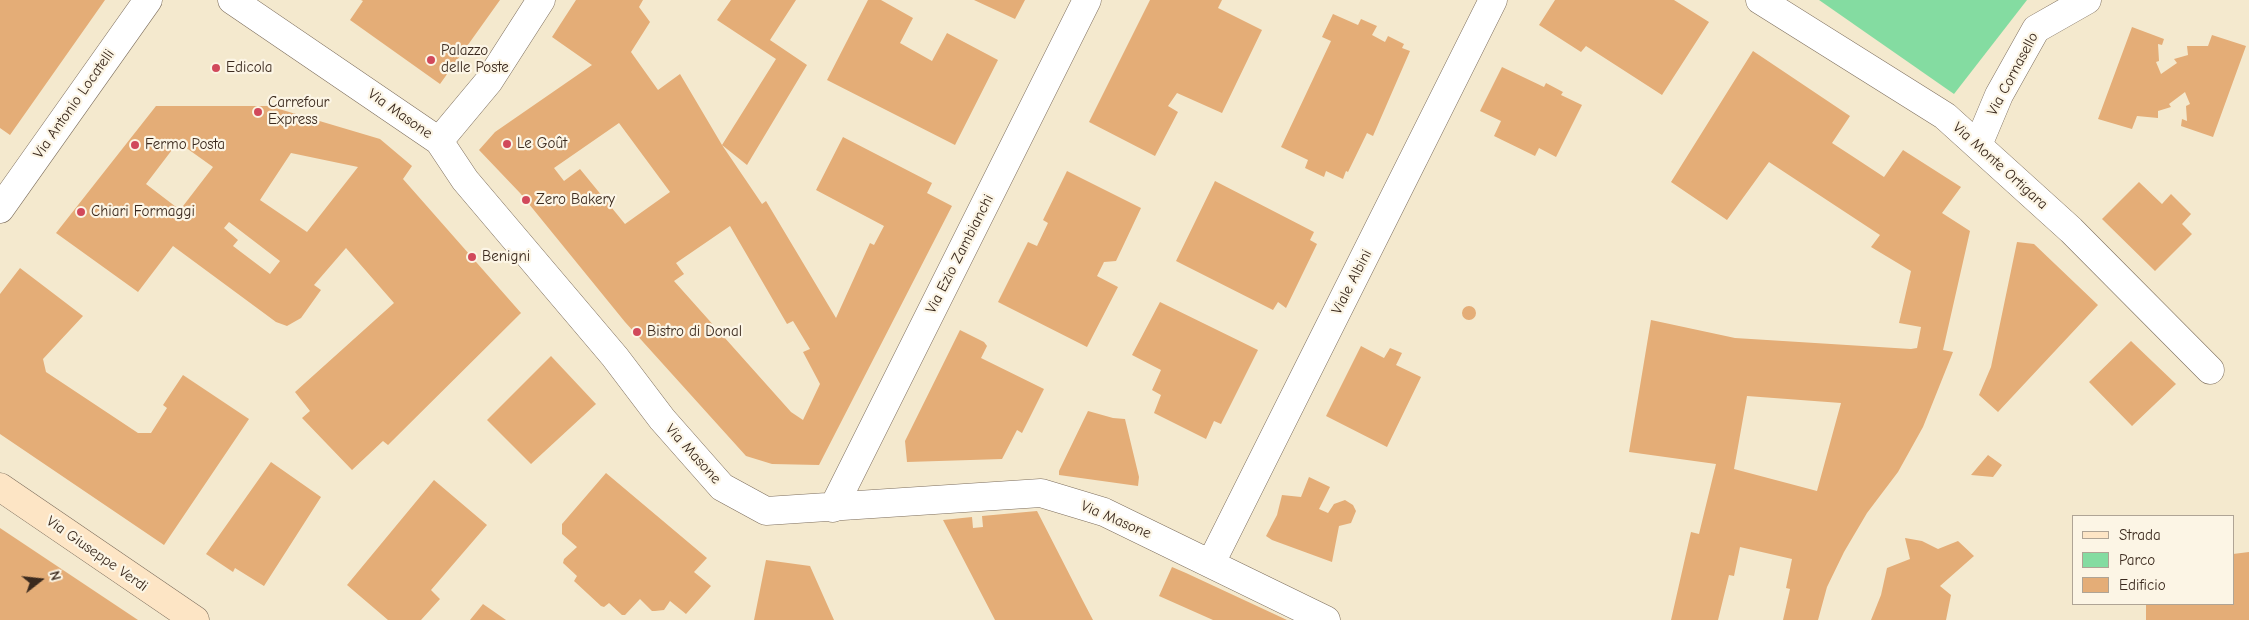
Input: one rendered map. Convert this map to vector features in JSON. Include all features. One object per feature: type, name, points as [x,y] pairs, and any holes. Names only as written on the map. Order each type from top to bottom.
[{"type":"street","name":"Via Antonio Locatelli","points":[[0,209],[148,0]]},
{"type":"street","name":"Via Masone","points":[[232,0],[438,141],[465,180],[615,357],[662,419],[722,487],[766,511],[1040,493],[1104,512],[1326,620]]},
{"type":"street","points":[[438,141],[489,81],[541,0]]},
{"type":"street","name":"Via Ezio Zambianchi","points":[[833,508],[1087,0]]},
{"type":"street","name":"Viale Albini","points":[[1212,563],[1493,0]]},
{"type":"street","name":"Via Monte Ortigara","points":[[1760,0],[1945,116],[2071,230],[2210,370]]},
{"type":"street","name":"Via Cornasello","points":[[1978,145],[1999,95],[2036,29],[2087,0]]},
{"type":"street","name":"Via Giuseppe Verdi","points":[[0,487],[194,620]]},
{"type":"green space","points":[[1819,0],[2027,0],[1954,94]]},
{"type":"building","points":[[0,0],[105,0],[10,135],[0,128]]},
{"type":"building","name":"Palazzo delle Poste","points":[[361,0],[500,0],[440,84],[350,20],[363,1]]},
{"type":"building","points":[[576,0],[643,0],[639,7],[650,22],[631,52],[658,90],[680,74],[722,145],[762,204],[766,201],[836,318],[870,243],[874,245],[884,226],[816,190],[843,137],[932,183],[927,193],[952,206],[819,465],[772,464],[746,456],[625,322],[520,193],[479,150],[495,132],[592,65],[552,37]],"holes":[[[619,123],[670,192],[625,224],[580,169],[564,181],[554,168]],[[730,226],[787,324],[793,321],[810,349],[803,352],[820,384],[803,420],[791,412],[674,281],[684,274],[676,263]]]},
{"type":"building","points":[[731,0],[796,0],[770,40],[807,65],[747,165],[722,145],[776,59],[717,20]]},
{"type":"building","points":[[868,0],[881,0],[913,18],[900,43],[932,61],[947,33],[998,60],[955,145],[827,80]]},
{"type":"building","points":[[974,0],[1025,0],[1015,19]]},
{"type":"building","points":[[1150,0],[1222,0],[1218,8],[1262,30],[1222,113],[1177,93],[1168,106],[1178,112],[1155,156],[1089,122]]},
{"type":"building","points":[[1555,0],[1674,0],[1709,22],[1662,95],[1586,46],[1581,52],[1539,25]]},
{"type":"building","points":[[1333,14],[1358,25],[1361,19],[1377,26],[1372,35],[1385,42],[1388,36],[1404,44],[1402,48],[1410,51],[1373,136],[1367,133],[1343,179],[1326,171],[1324,177],[1305,168],[1308,160],[1281,147],[1331,41],[1322,37]]},
{"type":"building","points":[[2132,27],[2164,39],[2162,45],[2158,44],[2159,61],[2156,62],[2161,74],[2177,63],[2174,59],[2188,55],[2187,46],[2208,46],[2212,35],[2246,46],[2213,137],[2181,126],[2182,119],[2187,121],[2186,106],[2190,104],[2185,92],[2169,104],[2171,107],[2158,111],[2158,118],[2137,116],[2132,129],[2098,119]]},
{"type":"building","points":[[1753,51],[1850,116],[1832,143],[1884,177],[1903,150],[1961,187],[1942,213],[1970,231],[1943,350],[1953,352],[1923,427],[1898,472],[1867,513],[1844,552],[1827,587],[1818,620],[1783,620],[1790,589],[1786,588],[1792,559],[1740,547],[1734,576],[1729,575],[1718,620],[1671,620],[1691,532],[1699,534],[1716,464],[1629,452],[1651,320],[1735,338],[1917,348],[1921,327],[1899,323],[1911,271],[1871,247],[1880,235],[1769,162],[1727,220],[1671,182]],"holes":[[[1747,396],[1841,403],[1817,491],[1734,469]]]},
{"type":"building","points":[[1502,67],[1544,87],[1546,83],[1563,92],[1561,95],[1582,105],[1556,157],[1539,148],[1535,156],[1494,136],[1501,121],[1480,111]]},
{"type":"building","points":[[156,106],[269,106],[380,139],[412,166],[403,179],[521,313],[388,445],[383,441],[352,470],[302,418],[310,411],[295,392],[394,303],[346,248],[314,285],[321,290],[301,318],[287,326],[276,322],[173,246],[138,292],[56,233]],"holes":[[[178,142],[213,167],[180,210],[146,184]],[[291,153],[358,167],[307,232],[260,200]],[[229,222],[280,261],[270,274],[233,246],[238,240],[224,228]]]},
{"type":"building","points":[[1067,171],[1141,208],[1116,261],[1104,262],[1097,276],[1118,287],[1087,347],[998,302],[1028,242],[1037,246],[1048,223],[1043,220]]},
{"type":"building","points":[[1215,181],[1314,232],[1310,240],[1317,244],[1286,308],[1278,302],[1273,310],[1176,261]]},
{"type":"building","points":[[2139,182],[2162,204],[2171,194],[2191,214],[2182,224],[2192,234],[2155,271],[2102,219]]},
{"type":"building","points":[[2017,242],[2034,244],[2098,305],[1998,412],[1979,395],[1991,367]]},
{"type":"building","points":[[20,268],[83,316],[43,359],[46,372],[138,433],[151,433],[167,408],[163,405],[183,375],[249,419],[164,545],[0,434],[0,294]]},
{"type":"building","points":[[1160,302],[1258,350],[1221,424],[1214,421],[1206,439],[1154,413],[1161,395],[1152,390],[1161,370],[1132,355]]},
{"type":"building","points":[[1469,306],[1474,308],[1476,313],[1474,318],[1469,320],[1464,318],[1462,313],[1464,308]]},
{"type":"building","points":[[960,330],[984,342],[987,346],[981,358],[1044,389],[1022,433],[1017,430],[1002,459],[907,462],[905,441]]},
{"type":"building","points":[[2131,341],[2176,384],[2132,426],[2089,382]]},
{"type":"building","points":[[1361,346],[1384,358],[1390,348],[1402,353],[1396,365],[1421,377],[1387,447],[1326,416]]},
{"type":"building","points":[[551,356],[596,404],[531,464],[487,420]]},
{"type":"building","points":[[1088,411],[1113,418],[1125,419],[1139,477],[1138,486],[1059,475],[1059,471]]},
{"type":"building","points":[[1988,455],[2002,465],[1993,477],[1971,475]]},
{"type":"building","points":[[271,462],[321,497],[264,586],[235,568],[233,572],[206,554]]},
{"type":"building","points":[[606,473],[707,558],[694,572],[711,586],[686,614],[670,601],[664,610],[652,611],[640,599],[625,615],[622,615],[609,603],[604,607],[601,606],[574,581],[577,576],[563,563],[564,559],[577,547],[562,534],[562,524]]},
{"type":"building","points":[[1309,477],[1330,487],[1319,509],[1328,513],[1334,504],[1345,500],[1353,505],[1356,511],[1351,523],[1339,526],[1332,562],[1272,540],[1266,536],[1277,515],[1282,495],[1301,497]]},
{"type":"building","points":[[434,480],[487,525],[431,590],[440,599],[421,620],[388,620],[347,585]]},
{"type":"building","points":[[1037,511],[1093,620],[995,620],[943,520],[972,517],[973,528],[983,527],[982,516]]},
{"type":"building","points":[[0,528],[138,620],[0,620]]},
{"type":"building","points":[[1905,538],[1922,541],[1938,549],[1958,541],[1974,556],[1940,586],[1951,595],[1946,620],[1871,620],[1881,595],[1887,568],[1910,559]]},
{"type":"building","points":[[2249,552],[2249,620],[2146,620],[2146,605],[2234,605],[2234,554]]},
{"type":"building","points":[[766,560],[810,566],[834,620],[754,620]]},
{"type":"building","points":[[1172,567],[1287,620],[1213,620],[1159,596]]},
{"type":"building","points":[[483,604],[506,620],[470,620]]},
{"type":"place","name":"Palazzo delle Poste","points":[[431,60]]},
{"type":"place","name":"Edicola","points":[[216,68]]},
{"type":"place","name":"Carrefour Express","points":[[258,112]]},
{"type":"place","name":"Le Goût","points":[[507,144]]},
{"type":"place","name":"Fermo Posta","points":[[135,145]]},
{"type":"place","name":"Zero Bakery","points":[[526,200]]},
{"type":"place","name":"Chiari Formaggi","points":[[81,212]]},
{"type":"place","name":"Benigni","points":[[472,257]]},
{"type":"place","name":"Bistro di Donal","points":[[637,332]]}]
